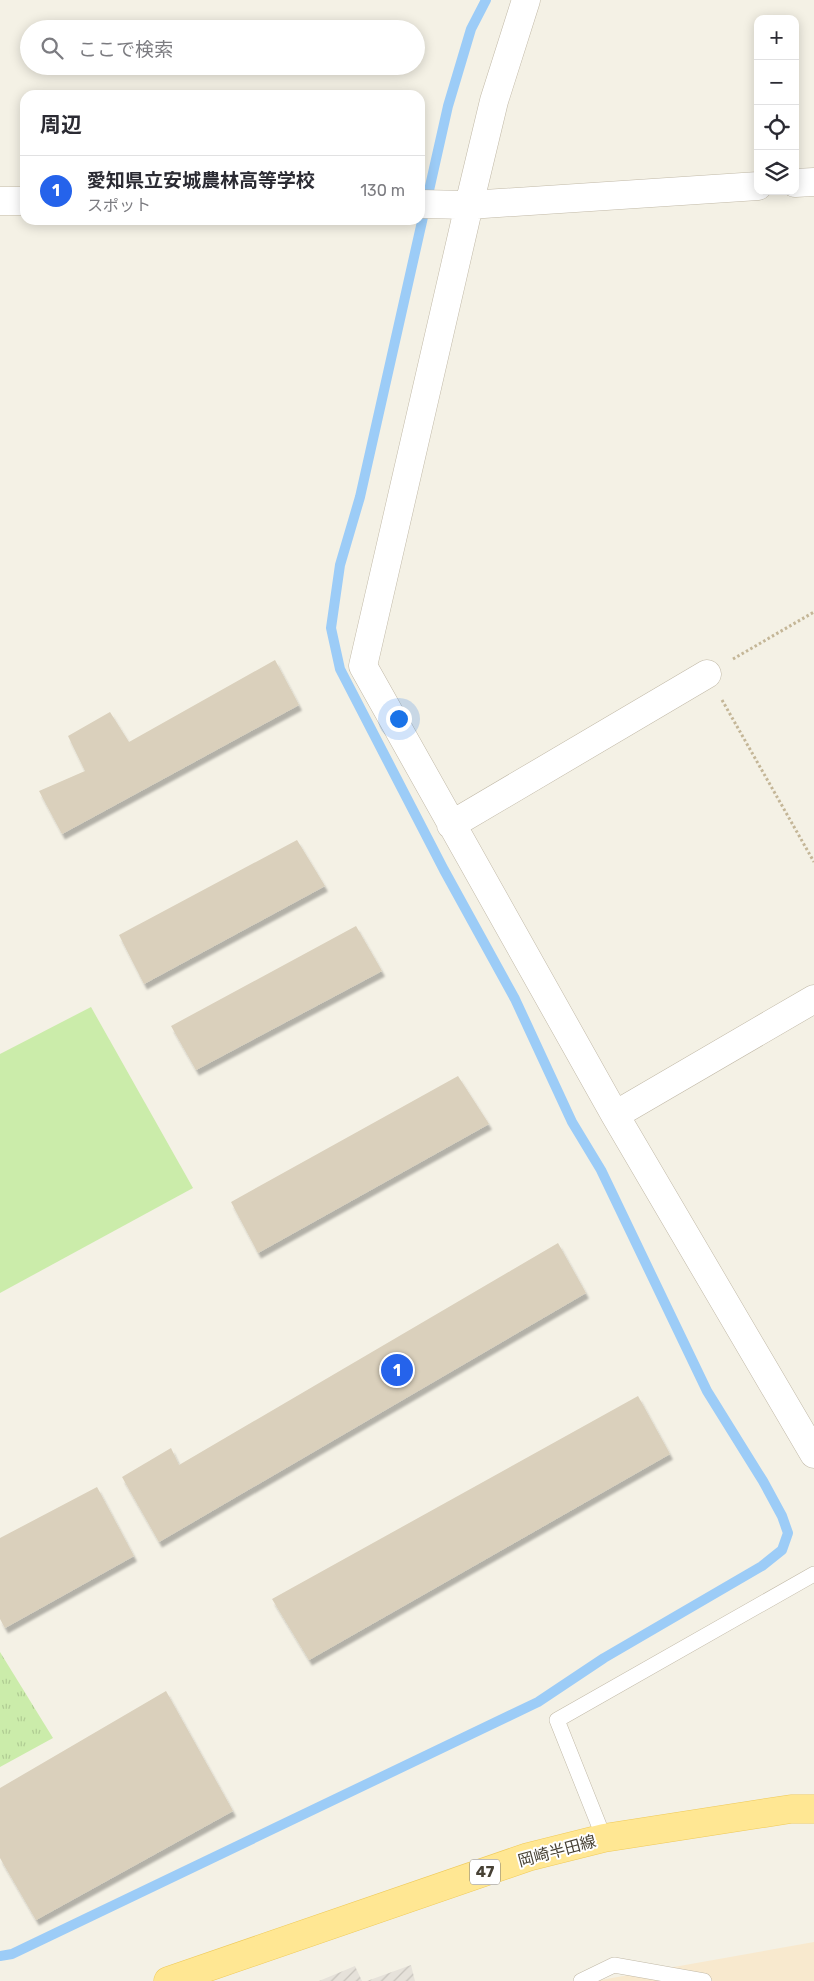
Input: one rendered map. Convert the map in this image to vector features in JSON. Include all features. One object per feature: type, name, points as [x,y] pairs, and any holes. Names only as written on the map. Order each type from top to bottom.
[{"type":"main road","name":"岡崎半田線","points":[[168,1981],[528,1857],[604,1838],[791,1809],[814,1809]]},
{"type":"street","points":[[526,0],[494,101],[364,666],[451,825],[615,1115],[814,1454]]},
{"type":"street","points":[[799,183],[814,182]]},
{"type":"street","points":[[425,204],[469,205],[754,186]]},
{"type":"street","points":[[0,201],[20,201]]},
{"type":"street","points":[[451,825],[707,674]]},
{"type":"street","points":[[615,1115],[814,1000]]},
{"type":"lane","points":[[604,1838],[557,1720],[814,1574]]},
{"type":"lane","points":[[581,1981],[614,1966],[704,1981]]},
{"type":"path","points":[[814,612],[707,674],[814,862]]},
{"type":"shaded area","points":[[814,1942],[814,1981],[595,1981]]},
{"type":"shaded area","points":[[411,1965],[415,1981],[367,1981]]},
{"type":"shaded area","points":[[355,1966],[362,1981],[319,1981]]},
{"type":"green space","points":[[91,1007],[193,1188],[0,1293],[0,1054]]},
{"type":"green space","points":[[0,1652],[53,1738],[0,1767]]},
{"type":"building","points":[[275,660],[299,705],[62,834],[39,791],[85,771],[68,736],[110,712],[129,742]]},
{"type":"building","points":[[297,840],[325,886],[144,984],[119,935]]},
{"type":"building","points":[[356,926],[382,971],[196,1070],[171,1026]]},
{"type":"building","points":[[458,1076],[489,1124],[258,1253],[231,1202]]},
{"type":"building","points":[[558,1243],[586,1293],[159,1542],[122,1477],[171,1448],[179,1465]]},
{"type":"building","points":[[638,1396],[670,1454],[309,1660],[272,1599]]},
{"type":"building","points":[[97,1487],[134,1556],[5,1628],[0,1619],[0,1538]]},
{"type":"building","points":[[166,1691],[233,1811],[36,1920],[0,1858],[0,1788]]},
{"type":"waterway","points":[[425,208],[448,106],[471,29],[486,0]]},
{"type":"waterway","points":[[0,1956],[12,1954],[538,1702],[604,1658],[762,1566],[782,1550],[788,1533],[782,1516],[763,1481],[707,1391],[601,1170],[572,1122],[515,999],[444,870],[340,669],[331,628],[340,565],[360,497],[421,225]]},
{"type":"place","name":"愛知県立安城農林高等学校","points":[[397,1370]]}]
